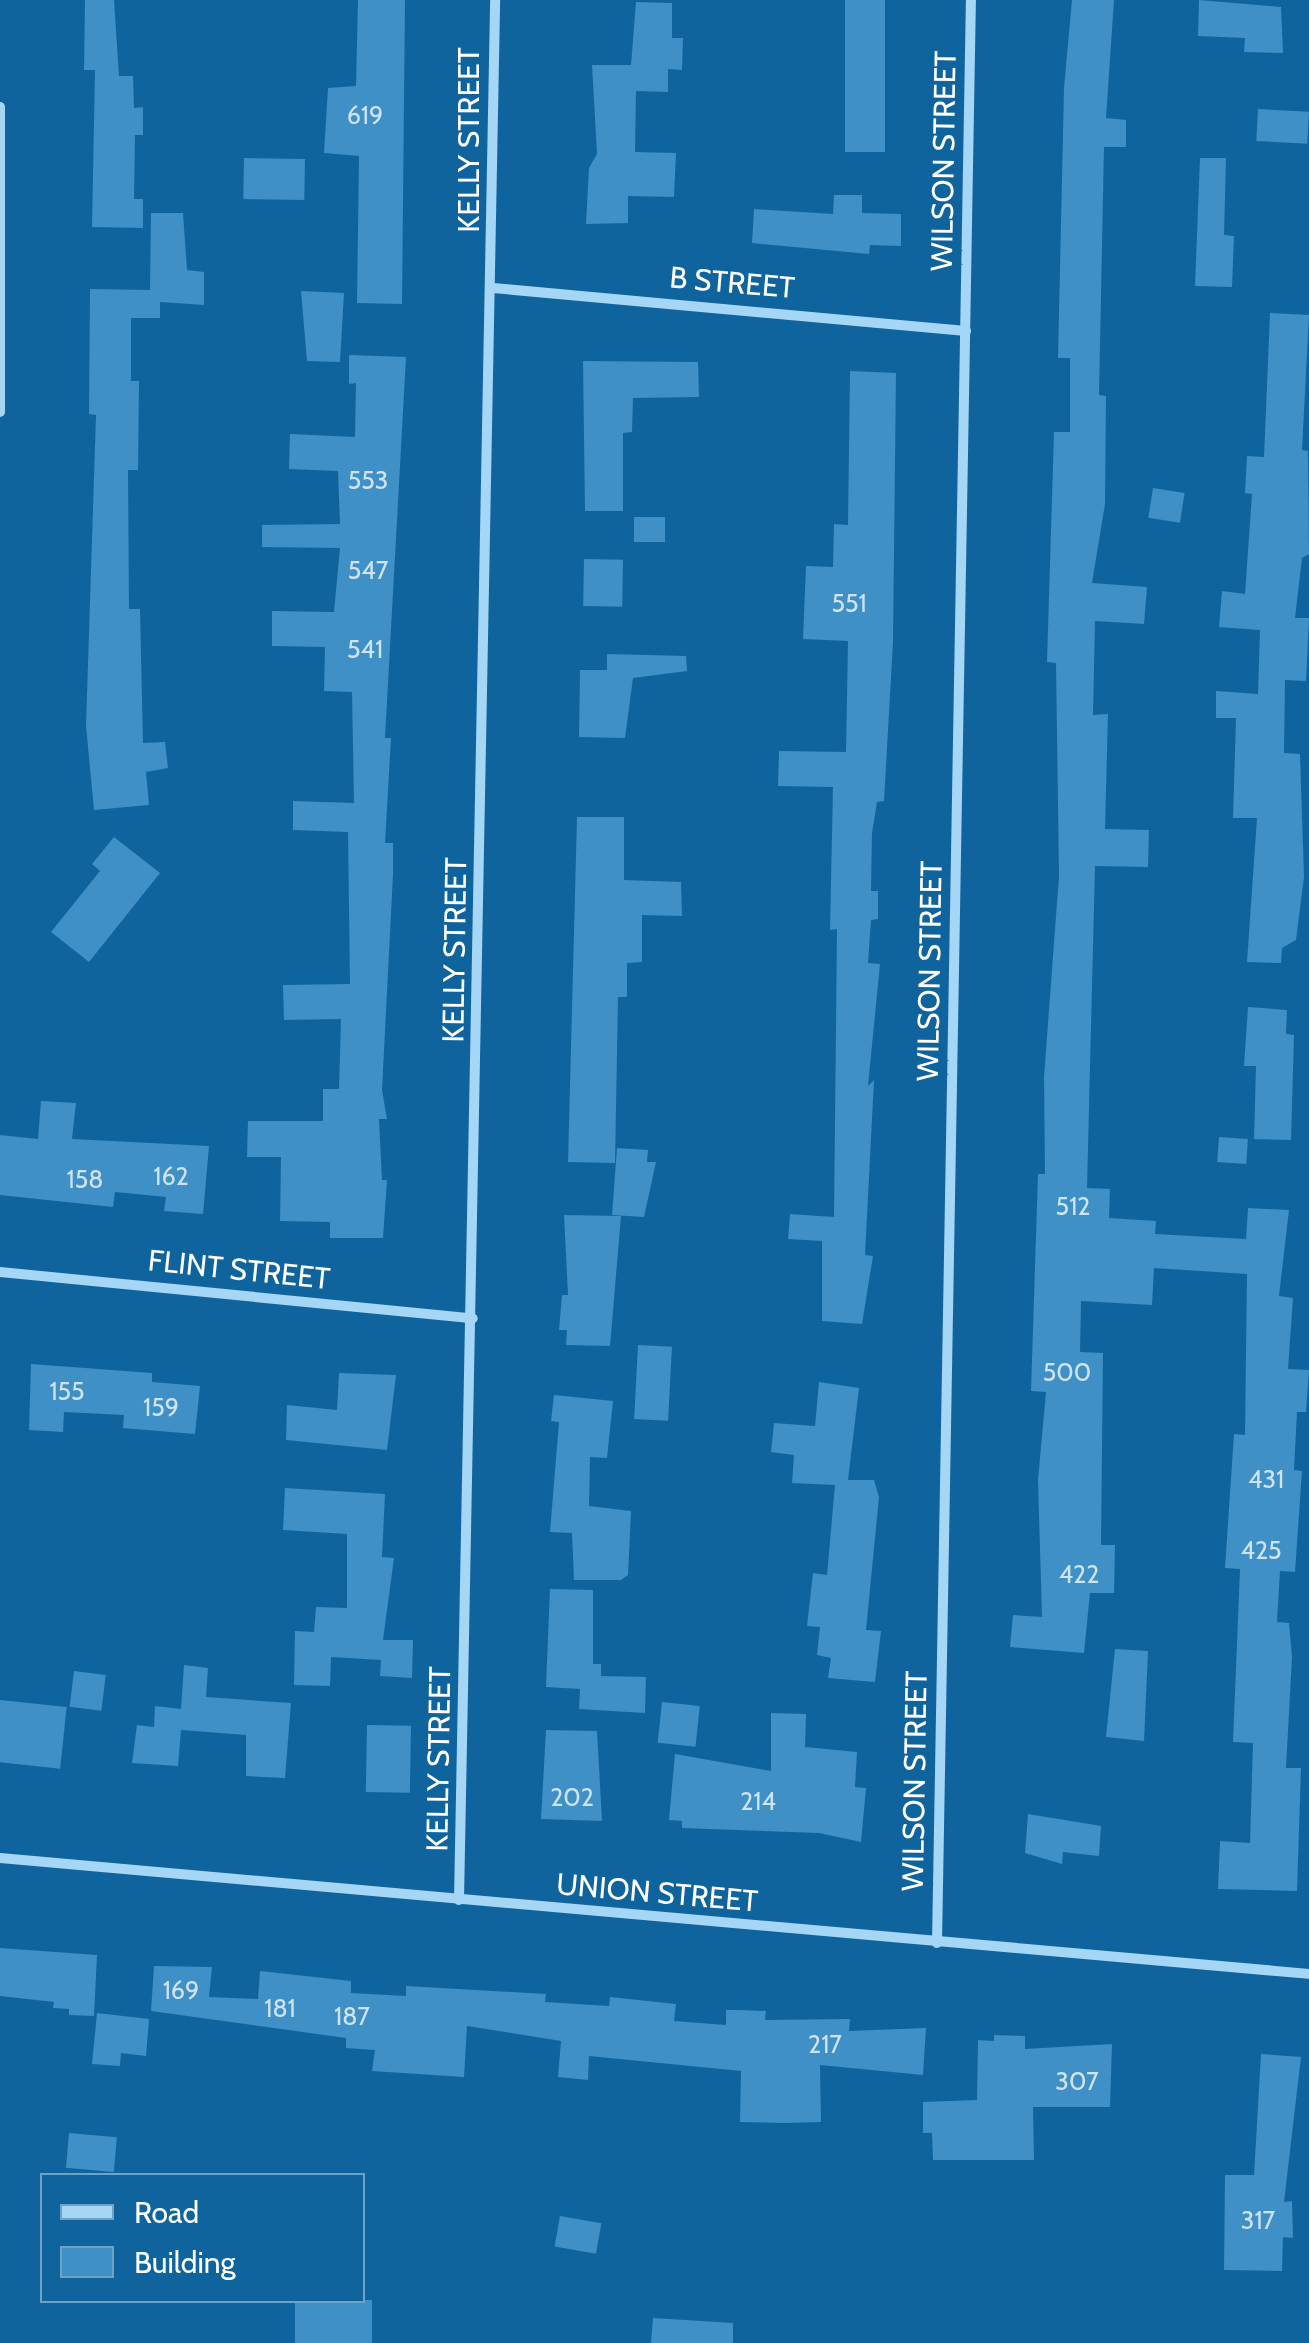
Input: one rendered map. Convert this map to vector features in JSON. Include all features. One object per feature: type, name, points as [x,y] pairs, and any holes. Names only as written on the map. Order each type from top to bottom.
[{"type":"street","name":"KELLY STREET","points":[[459,1900],[493,288],[494,0]]},
{"type":"street","name":"WILSON STREET","points":[[937,1943],[972,0]]},
{"type":"street","points":[[0,108],[0,412]]},
{"type":"street","name":"B STREET","points":[[493,288],[966,330]]},
{"type":"street","name":"FLINT STREET","points":[[0,1272],[473,1318]]},
{"type":"street","name":"UNION STREET","points":[[0,1858],[1309,1974]]},
{"type":"building","points":[[85,0],[114,0],[119,76],[133,76],[134,108],[143,107],[143,135],[135,135],[134,199],[143,199],[143,228],[92,227],[95,70],[84,70]]},
{"type":"building","points":[[358,0],[405,0],[402,304],[357,303],[359,156],[324,153],[328,88],[356,86]]},
{"type":"building","points":[[845,0],[885,0],[885,152],[845,152]]},
{"type":"building","points":[[1072,0],[1114,0],[1106,118],[1126,120],[1126,147],[1104,147],[1099,395],[1106,396],[1105,504],[1092,583],[1147,587],[1144,624],[1095,621],[1093,715],[1108,714],[1105,829],[1149,830],[1148,867],[1095,866],[1087,1188],[1110,1189],[1109,1218],[1156,1221],[1155,1234],[1246,1239],[1248,1208],[1289,1210],[1279,1296],[1293,1298],[1288,1369],[1309,1370],[1306,1412],[1297,1412],[1294,1470],[1302,1471],[1295,1572],[1280,1571],[1277,1622],[1289,1623],[1292,1657],[1286,1768],[1301,1768],[1297,1891],[1218,1889],[1220,1841],[1250,1843],[1253,1743],[1233,1742],[1240,1569],[1225,1568],[1234,1434],[1245,1435],[1247,1274],[1154,1268],[1152,1305],[1081,1301],[1080,1352],[1103,1353],[1101,1545],[1115,1545],[1114,1593],[1090,1593],[1084,1653],[1010,1647],[1013,1615],[1042,1617],[1038,1480],[1046,1392],[1031,1391],[1038,1174],[1045,1174],[1044,1077],[1059,876],[1056,663],[1047,662],[1054,432],[1070,432],[1070,358],[1058,358],[1064,88]]},
{"type":"building","points":[[1199,0],[1281,7],[1283,53],[1244,52],[1245,38],[1198,36]]},
{"type":"building","points":[[636,2],[672,3],[672,38],[683,38],[682,70],[668,69],[668,92],[636,91],[635,152],[676,153],[674,197],[628,196],[628,223],[586,224],[589,168],[597,154],[592,65],[631,65]]},
{"type":"building","points":[[1258,109],[1309,112],[1307,144],[1256,141]]},
{"type":"building","points":[[244,158],[305,159],[304,200],[243,199]]},
{"type":"building","points":[[1200,158],[1226,158],[1224,235],[1234,236],[1232,287],[1195,286]]},
{"type":"building","points":[[834,195],[862,195],[862,213],[901,214],[901,246],[870,245],[869,254],[752,243],[754,209],[833,214]]},
{"type":"building","points":[[151,213],[183,213],[187,270],[204,272],[204,305],[160,302],[160,318],[131,318],[131,381],[139,381],[138,470],[128,470],[129,609],[140,609],[143,743],[165,742],[168,768],[146,772],[149,805],[94,810],[86,726],[96,415],[89,414],[90,289],[150,290]]},
{"type":"building","points":[[301,291],[344,293],[340,362],[307,361]]},
{"type":"building","points":[[1270,313],[1309,315],[1302,450],[1308,451],[1309,554],[1302,558],[1295,618],[1309,618],[1306,681],[1285,680],[1284,753],[1300,754],[1304,877],[1296,940],[1282,948],[1281,963],[1247,962],[1257,818],[1233,818],[1236,718],[1216,718],[1216,691],[1258,694],[1260,630],[1219,627],[1222,591],[1245,594],[1252,494],[1245,493],[1247,456],[1264,457]]},
{"type":"building","points":[[349,355],[406,357],[385,738],[391,738],[385,843],[393,843],[393,874],[382,1090],[387,1119],[379,1119],[382,1180],[387,1180],[383,1238],[330,1238],[330,1222],[280,1221],[281,1157],[247,1157],[248,1121],[323,1121],[323,1089],[339,1089],[341,1019],[284,1020],[283,985],[350,984],[348,832],[293,830],[293,801],[354,803],[352,692],[324,691],[325,647],[272,646],[272,611],[334,612],[340,548],[262,547],[262,525],[340,524],[338,471],[289,469],[290,434],[355,437],[356,383],[349,384]]},
{"type":"building","points":[[583,361],[698,362],[699,397],[633,398],[632,432],[623,433],[623,511],[585,511]]},
{"type":"building","points":[[850,371],[896,373],[893,642],[884,801],[877,802],[872,833],[871,891],[878,891],[878,919],[871,920],[868,963],[880,964],[868,1086],[874,1080],[865,1255],[873,1256],[862,1324],[822,1321],[822,1241],[788,1239],[790,1214],[834,1217],[837,929],[830,930],[833,787],[778,786],[779,751],[846,752],[848,641],[803,639],[806,566],[833,567],[834,524],[848,525]]},
{"type":"building","points":[[1153,488],[1185,493],[1180,523],[1148,518]]},
{"type":"building","points":[[634,517],[665,517],[665,542],[634,542]]},
{"type":"building","points":[[584,559],[623,560],[622,607],[583,606]]},
{"type":"building","points":[[607,654],[686,656],[687,671],[633,678],[625,738],[579,737],[580,670],[607,670]]},
{"type":"building","points":[[577,817],[624,817],[624,880],[681,882],[682,916],[642,915],[642,962],[627,963],[627,997],[618,997],[615,1163],[568,1162]]},
{"type":"building","points":[[114,837],[160,873],[89,962],[51,932],[100,871],[92,864]]},
{"type":"building","points":[[1248,1007],[1287,1010],[1286,1034],[1294,1035],[1291,1140],[1254,1139],[1256,1066],[1244,1066]]},
{"type":"building","points":[[41,1101],[76,1103],[72,1139],[209,1146],[203,1214],[164,1211],[166,1197],[115,1192],[113,1207],[0,1195],[0,1135],[38,1139]]},
{"type":"building","points":[[1219,1137],[1248,1139],[1246,1164],[1217,1162]]},
{"type":"building","points":[[617,1148],[648,1150],[647,1162],[656,1162],[644,1217],[612,1215]]},
{"type":"building","points":[[564,1215],[621,1216],[610,1346],[566,1345],[567,1330],[559,1330],[562,1295],[568,1295]]},
{"type":"building","points":[[638,1345],[672,1347],[668,1421],[634,1419]]},
{"type":"building","points":[[31,1364],[152,1373],[152,1382],[200,1386],[195,1434],[123,1428],[124,1415],[64,1412],[63,1432],[29,1430]]},
{"type":"building","points":[[339,1373],[396,1375],[387,1450],[286,1440],[287,1405],[337,1410]]},
{"type":"building","points":[[819,1382],[859,1388],[848,1480],[874,1480],[879,1497],[866,1630],[881,1631],[875,1682],[828,1678],[831,1658],[817,1655],[820,1627],[807,1626],[813,1573],[827,1575],[835,1485],[792,1483],[794,1455],[771,1452],[774,1423],[815,1426]]},
{"type":"building","points":[[554,1395],[613,1401],[607,1458],[590,1457],[589,1506],[631,1511],[628,1575],[621,1580],[574,1580],[572,1533],[550,1532],[559,1422],[551,1421]]},
{"type":"building","points":[[285,1488],[385,1494],[382,1557],[394,1558],[383,1640],[413,1640],[412,1678],[380,1676],[381,1660],[331,1657],[330,1686],[294,1685],[295,1631],[314,1632],[316,1607],[347,1608],[347,1534],[283,1530]]},
{"type":"building","points":[[550,1589],[593,1590],[593,1664],[601,1664],[601,1676],[646,1677],[645,1713],[579,1709],[580,1689],[546,1687]]},
{"type":"building","points":[[1115,1649],[1148,1651],[1144,1741],[1106,1737]]},
{"type":"building","points":[[184,1665],[208,1668],[206,1697],[291,1703],[285,1778],[246,1776],[246,1735],[181,1730],[178,1766],[132,1763],[137,1725],[154,1727],[155,1706],[181,1709]]},
{"type":"building","points":[[74,1671],[106,1675],[101,1711],[70,1707]]},
{"type":"building","points":[[0,1700],[67,1707],[60,1769],[0,1762]]},
{"type":"building","points":[[662,1702],[700,1706],[696,1747],[658,1743]]},
{"type":"building","points":[[771,1713],[806,1714],[805,1747],[857,1752],[855,1787],[866,1788],[861,1842],[819,1833],[682,1828],[682,1821],[669,1820],[675,1754],[771,1771]]},
{"type":"building","points":[[367,1725],[411,1726],[410,1793],[366,1792]]},
{"type":"building","points":[[546,1730],[597,1731],[602,1821],[541,1819]]},
{"type":"building","points":[[1028,1814],[1101,1826],[1099,1856],[1063,1852],[1062,1864],[1025,1853]]},
{"type":"building","points":[[0,1948],[97,1955],[94,2016],[69,2015],[69,2009],[53,2008],[54,2002],[0,1996]]},
{"type":"building","points":[[154,1966],[212,1967],[209,1997],[258,1999],[260,1971],[351,1981],[351,1993],[406,1996],[406,1986],[546,1994],[545,2002],[609,2006],[610,1997],[676,2004],[674,2021],[726,2025],[726,2010],[739,2010],[766,2011],[765,2020],[850,2019],[849,2031],[926,2028],[923,2075],[820,2065],[821,2122],[785,2123],[740,2122],[741,2071],[589,2056],[588,2080],[558,2077],[561,2041],[467,2026],[464,2077],[372,2071],[375,2050],[346,2048],[346,2038],[151,2011]]},
{"type":"building","points":[[97,2013],[149,2019],[146,2056],[121,2053],[120,2066],[92,2064]]},
{"type":"building","points":[[994,2035],[1025,2036],[1025,2049],[1112,2044],[1110,2107],[1033,2107],[1034,2160],[933,2160],[932,2133],[923,2133],[923,2102],[977,2100],[978,2040],[994,2041]]},
{"type":"building","points":[[1261,2054],[1301,2057],[1284,2202],[1292,2201],[1293,2238],[1283,2237],[1282,2271],[1224,2270],[1225,2175],[1254,2175]]},
{"type":"building","points":[[69,2133],[117,2137],[114,2172],[66,2168]]},
{"type":"building","points":[[560,2216],[601,2223],[596,2254],[555,2247]]},
{"type":"building","points":[[372,2300],[372,2343],[295,2343],[295,2303]]},
{"type":"building","points":[[653,2318],[733,2323],[733,2343],[651,2343]]}]
